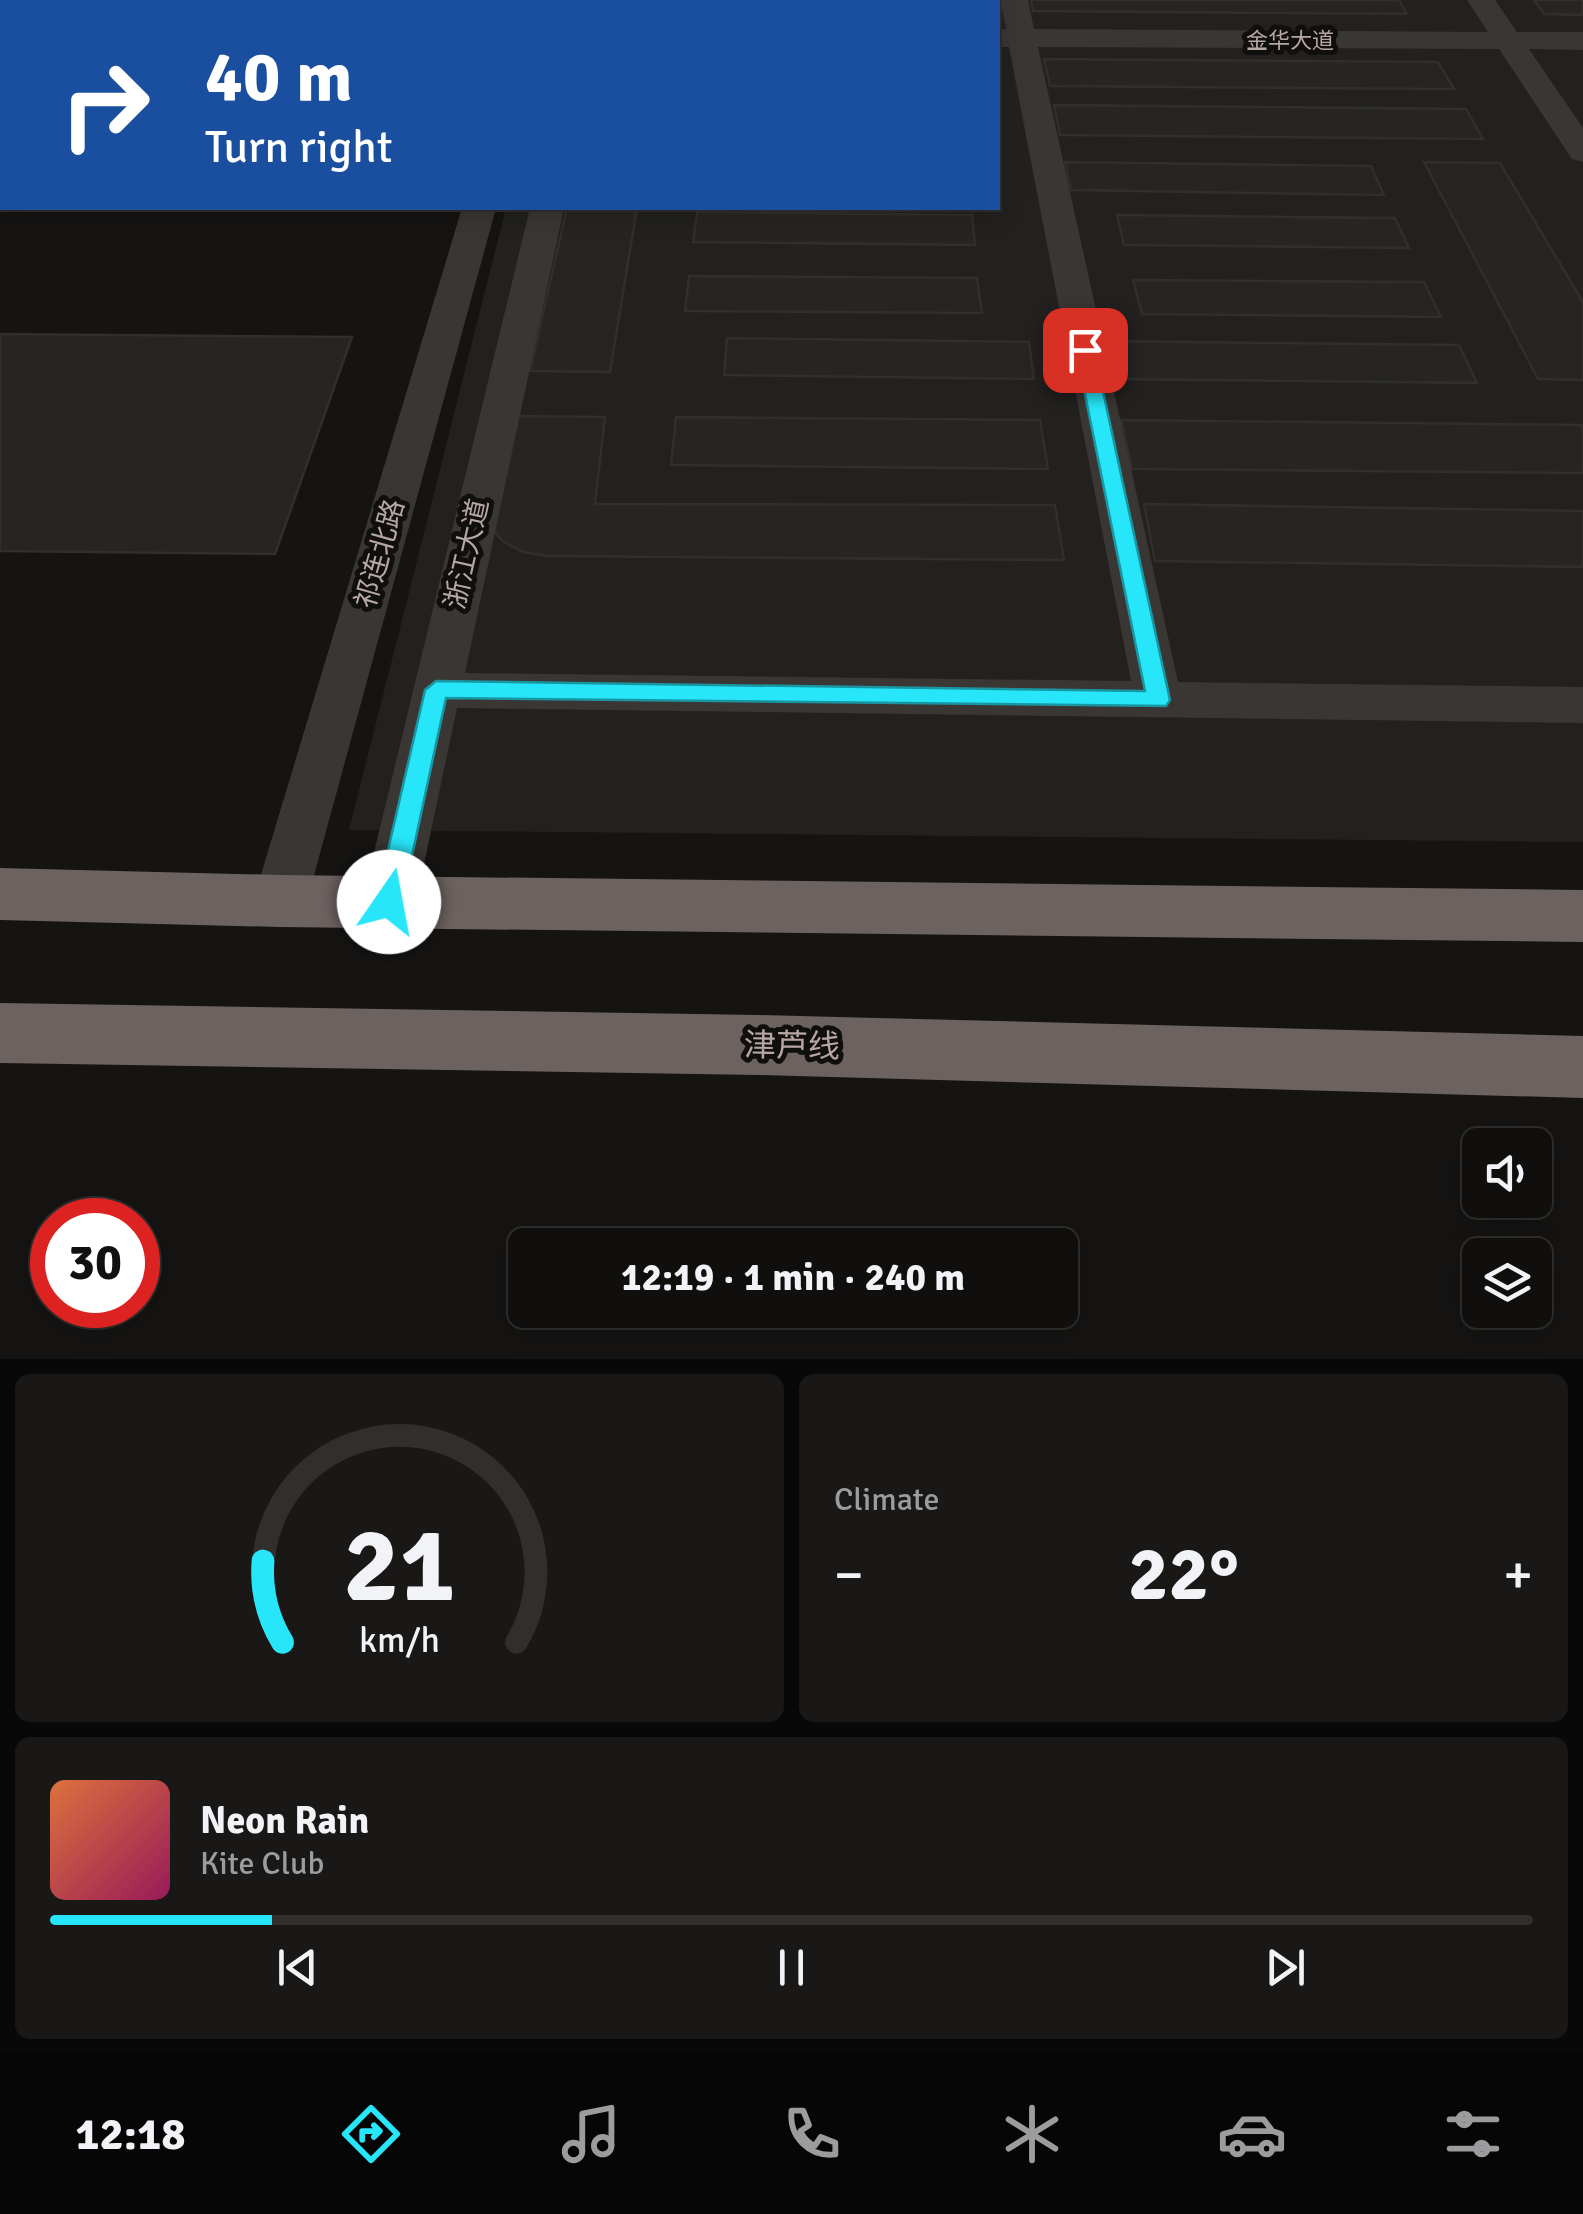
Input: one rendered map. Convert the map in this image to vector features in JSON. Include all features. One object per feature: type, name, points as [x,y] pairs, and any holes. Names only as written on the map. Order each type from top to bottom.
[{"type":"highway","points":[[0,894],[280,901],[1583,916]]},
{"type":"highway","name":"津芦线","points":[[0,1033],[758,1046],[1583,1067]]},
{"type":"street","points":[[1014,0],[1009,38],[1158,700]]},
{"type":"street","points":[[1480,0],[1583,152]]},
{"type":"street","name":"金华大道","points":[[1009,38],[1583,41]]},
{"type":"street","name":"祁连北路","points":[[280,901],[478,210]]},
{"type":"street","name":"浙江大道","points":[[389,902],[547,210]]},
{"type":"street","points":[[436,690],[1583,705]]},
{"type":"shaded area","points":[[1000,0],[1583,0],[1583,842],[349,830],[505,210],[1000,210]]},
{"type":"building","points":[[1031,0],[1399,0],[1407,14],[1033,11]]},
{"type":"building","points":[[1534,0],[1583,0],[1583,15],[1544,14]]},
{"type":"building","points":[[1044,59],[1438,62],[1454,89],[1050,86]]},
{"type":"building","points":[[1054,105],[1466,109],[1483,139],[1060,135]]},
{"type":"building","points":[[1065,162],[1371,166],[1384,195],[1071,190]]},
{"type":"building","points":[[1424,162],[1500,163],[1583,302],[1583,380],[1538,379]]},
{"type":"building","points":[[567,210],[637,210],[610,372],[530,371]]},
{"type":"building","points":[[697,212],[972,215],[975,245],[693,242]]},
{"type":"building","points":[[1117,215],[1395,218],[1409,248],[1124,245]]},
{"type":"building","points":[[689,276],[977,278],[982,313],[685,311]]},
{"type":"building","points":[[1133,280],[1424,282],[1441,317],[1142,314]]},
{"type":"building","points":[[0,334],[352,337],[275,554],[0,551]]},
{"type":"building","points":[[727,338],[1029,342],[1034,379],[724,375]]},
{"type":"building","points":[[1102,341],[1459,345],[1477,383],[1110,379]]},
{"type":"building","points":[[512,416],[605,417],[595,504],[1055,505],[1064,560],[548,556],[523,552],[504,542],[493,530]]},
{"type":"building","points":[[676,417],[1040,420],[1048,469],[671,465]]},
{"type":"building","points":[[1121,420],[1583,425],[1583,473],[1132,469]]},
{"type":"building","points":[[1144,504],[1583,511],[1583,567],[1155,561]]},
{"type":"route","points":[[389,902],[436,690],[1158,700],[1085,350]]}]
